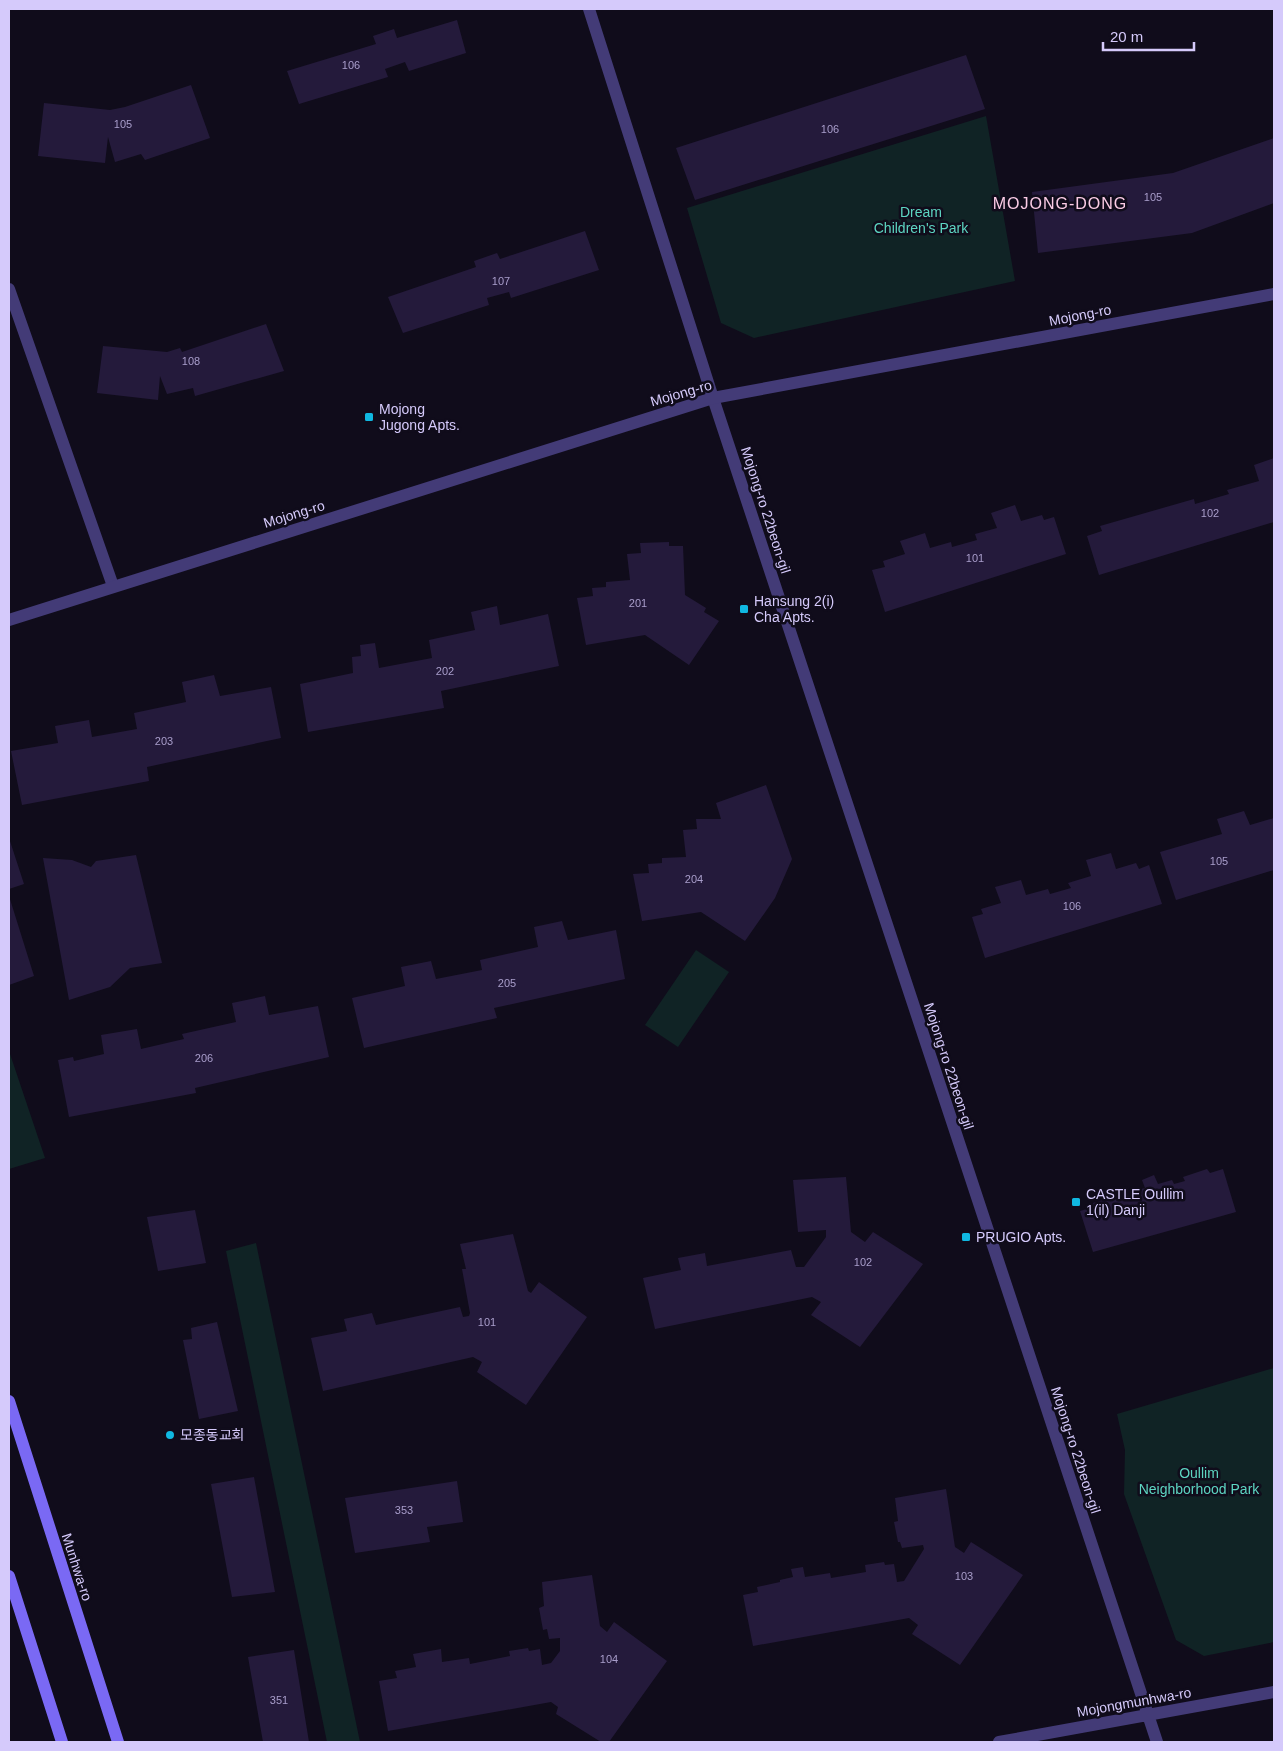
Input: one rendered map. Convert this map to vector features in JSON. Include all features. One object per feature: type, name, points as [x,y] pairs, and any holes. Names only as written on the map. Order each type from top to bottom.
[{"type":"main road","name":"Munhwa-ro","points":[[9,1401],[118,1742]]},
{"type":"main road","points":[[9,1576],[62,1742]]},
{"type":"street","name":"Mojong-ro 22beon-gil","points":[[589,9],[713,398],[1157,1742]]},
{"type":"street","points":[[9,289],[113,586]]},
{"type":"street","name":"Mojong-ro","points":[[9,620],[713,398],[1274,294]]},
{"type":"street","name":"Mojongmunhwa-ro","points":[[1000,1742],[1274,1692]]},
{"type":"green space","name":"Dream Children's Park","points":[[986,116],[1015,281],[754,338],[721,323],[687,208]]},
{"type":"green space","points":[[696,950],[729,972],[678,1047],[645,1025]]},
{"type":"green space","points":[[9,1051],[45,1158],[9,1169]]},
{"type":"green space","points":[[256,1243],[360,1742],[327,1742],[226,1251]]},
{"type":"green space","name":"Oullim Neighborhood Park","points":[[1274,1368],[1274,1642],[1204,1656],[1176,1640],[1124,1494],[1125,1450],[1117,1414]]},
{"type":"building","points":[[457,20],[466,53],[409,71],[405,62],[385,69],[388,77],[299,104],[287,71],[376,44],[373,36],[394,29],[397,38]]},
{"type":"building","points":[[966,55],[985,109],[695,200],[676,148]]},
{"type":"building","points":[[191,85],[210,138],[145,160],[141,154],[115,162],[108,137],[105,163],[38,156],[44,103],[110,110],[125,107]]},
{"type":"building","points":[[1274,138],[1274,203],[1192,233],[1038,253],[1032,192],[1173,173]]},
{"type":"building","points":[[585,231],[599,270],[511,298],[509,292],[487,298],[489,305],[403,333],[388,297],[476,267],[474,261],[497,253],[500,259]]},
{"type":"building","points":[[266,324],[284,371],[195,396],[193,388],[167,394],[160,376],[158,400],[97,393],[103,346],[167,352],[180,348],[182,352]]},
{"type":"building","points":[[1274,458],[1274,522],[1099,575],[1087,536],[1102,531],[1100,526],[1194,499],[1195,504],[1229,494],[1227,490],[1259,481],[1254,465]]},
{"type":"building","points":[[1015,505],[1021,521],[1042,515],[1044,520],[1054,517],[1066,554],[885,612],[872,570],[885,567],[883,561],[905,554],[900,541],[925,533],[930,548],[951,542],[952,547],[977,540],[975,534],[997,528],[991,513]]},
{"type":"building","points":[[669,542],[669,546],[683,546],[685,595],[706,608],[704,612],[719,621],[689,665],[645,635],[586,645],[577,598],[593,596],[592,588],[606,587],[606,582],[630,580],[627,554],[641,553],[640,543]]},
{"type":"building","points":[[497,606],[500,625],[548,614],[559,666],[441,691],[444,708],[308,732],[300,684],[353,673],[352,657],[361,656],[360,645],[375,643],[379,668],[432,658],[429,640],[475,630],[471,612]]},
{"type":"building","points":[[214,675],[220,696],[271,687],[281,738],[147,767],[149,781],[22,805],[11,751],[58,743],[55,726],[89,720],[92,737],[137,729],[134,713],[186,702],[182,682]]},
{"type":"building","points":[[766,785],[792,859],[775,898],[745,941],[701,912],[642,921],[633,874],[649,873],[648,864],[662,863],[662,858],[686,857],[683,830],[697,829],[696,819],[721,819],[716,803]]},
{"type":"building","points":[[1244,811],[1250,825],[1274,818],[1274,870],[1176,900],[1160,852],[1222,834],[1217,819]]},
{"type":"building","points":[[9,838],[24,884],[9,889]]},
{"type":"building","points":[[1111,853],[1116,869],[1136,863],[1139,869],[1149,865],[1162,904],[985,958],[972,917],[983,914],[981,909],[1001,903],[995,887],[1021,880],[1026,895],[1048,889],[1050,894],[1071,888],[1068,883],[1091,876],[1086,860]]},
{"type":"building","points":[[136,855],[162,963],[130,968],[110,987],[69,1000],[43,858],[72,860],[91,867],[96,861]]},
{"type":"building","points":[[9,896],[34,976],[9,985]]},
{"type":"building","points":[[562,921],[568,940],[616,930],[625,979],[494,1008],[497,1018],[364,1048],[352,998],[405,986],[401,967],[431,961],[436,979],[482,970],[480,960],[538,947],[534,927]]},
{"type":"building","points":[[265,996],[269,1015],[318,1006],[329,1057],[195,1088],[196,1093],[69,1117],[58,1060],[73,1057],[74,1061],[104,1054],[101,1035],[137,1029],[141,1049],[184,1039],[182,1034],[236,1022],[232,1003]]},
{"type":"building","points":[[1207,1169],[1210,1173],[1223,1169],[1236,1212],[1093,1252],[1080,1211],[1094,1207],[1093,1203],[1120,1195],[1122,1199],[1132,1196],[1130,1192],[1145,1188],[1142,1180],[1154,1175],[1158,1184],[1172,1180],[1174,1184],[1185,1181],[1183,1177]]},
{"type":"building","points":[[846,1177],[851,1232],[865,1242],[873,1232],[923,1264],[860,1347],[811,1315],[821,1302],[812,1297],[655,1329],[643,1278],[681,1270],[678,1258],[705,1253],[707,1266],[791,1250],[796,1267],[804,1267],[826,1237],[826,1230],[798,1232],[793,1180]]},
{"type":"building","points":[[195,1210],[206,1263],[158,1271],[147,1217]]},
{"type":"building","points":[[513,1234],[528,1291],[531,1293],[539,1282],[587,1317],[526,1405],[477,1372],[482,1362],[473,1357],[323,1391],[311,1338],[347,1331],[344,1319],[372,1313],[376,1325],[460,1307],[463,1317],[469,1316],[462,1269],[466,1269],[460,1244]]},
{"type":"building","points":[[217,1322],[238,1411],[199,1419],[183,1340],[192,1339],[191,1328]]},
{"type":"building","points":[[254,1477],[275,1592],[232,1597],[211,1484]]},
{"type":"building","points":[[457,1481],[463,1522],[427,1527],[430,1542],[355,1553],[345,1498]]},
{"type":"building","points":[[946,1489],[955,1547],[964,1553],[971,1542],[1023,1575],[960,1665],[912,1634],[918,1625],[909,1618],[753,1646],[743,1595],[758,1592],[757,1587],[793,1577],[791,1569],[803,1567],[805,1577],[830,1573],[831,1578],[866,1572],[865,1565],[884,1562],[885,1565],[894,1564],[897,1582],[904,1581],[924,1549],[923,1545],[902,1548],[900,1542],[898,1542],[894,1522],[898,1521],[895,1498]]},
{"type":"building","points":[[592,1575],[600,1626],[607,1632],[614,1622],[667,1661],[609,1742],[601,1742],[556,1714],[558,1707],[551,1702],[388,1731],[379,1681],[397,1678],[395,1671],[416,1667],[413,1654],[441,1649],[442,1662],[469,1658],[470,1664],[510,1656],[509,1651],[528,1648],[529,1651],[540,1649],[542,1665],[551,1663],[560,1651],[560,1638],[549,1639],[547,1629],[543,1630],[539,1608],[544,1606],[542,1582]]},
{"type":"building","points":[[294,1650],[309,1742],[263,1742],[248,1657]]},
{"type":"place","name":"Mojong Jugong Apts.","points":[[369,417]]},
{"type":"place","name":"Hansung 2(i) Cha Apts.","points":[[744,609]]},
{"type":"place","name":"CASTLE Oullim 1(il) Danji","points":[[1076,1202]]},
{"type":"place","name":"PRUGIO Apts.","points":[[966,1237]]},
{"type":"place","name":"모종동교회","points":[[170,1435]]},
{"type":"district","name":"MOJONG-DONG","points":[[1060,203]]}]
